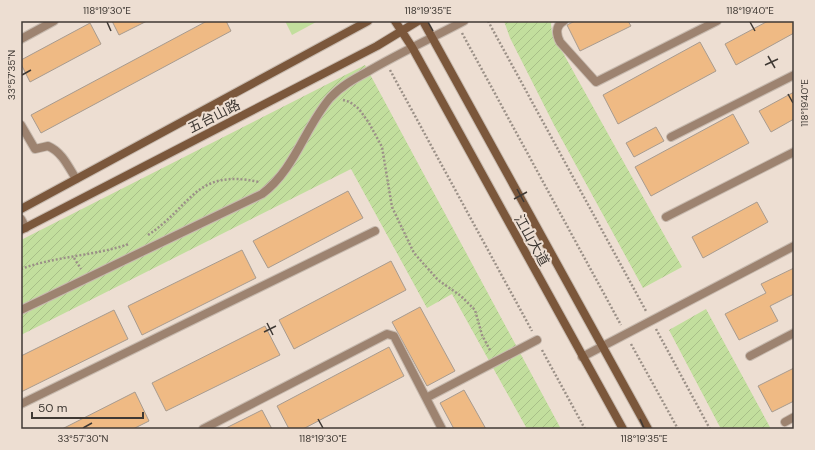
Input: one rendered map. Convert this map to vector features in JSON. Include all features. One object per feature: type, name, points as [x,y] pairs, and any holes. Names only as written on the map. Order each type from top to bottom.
[{"type":"main road","name":"五台山路","points":[[21,209],[368,21]]},
{"type":"main road","name":"江山大道","points":[[395,21],[412,47],[622,429]]},
{"type":"main road","name":"五台山路","points":[[23,229],[377,46],[418,21]]},
{"type":"main road","name":"江山大道","points":[[423,21],[648,429]]},
{"type":"lane","points":[[21,38],[54,21]]},
{"type":"lane","points":[[564,21],[560,23],[557,28],[557,34],[560,42],[596,82],[717,21]]},
{"type":"lane","points":[[21,310],[262,194],[273,186],[283,175],[316,118],[331,98],[342,87],[385,61],[461,23]]},
{"type":"lane","points":[[671,137],[794,75]]},
{"type":"lane","points":[[21,125],[35,150],[42,146],[53,148],[66,161],[76,179]]},
{"type":"lane","points":[[666,217],[794,152]]},
{"type":"lane","points":[[21,219],[23,229]]},
{"type":"lane","points":[[21,404],[375,231]]},
{"type":"lane","points":[[582,357],[794,246]]},
{"type":"lane","points":[[750,356],[794,332]]},
{"type":"lane","points":[[203,429],[387,334],[394,336],[442,429]]},
{"type":"lane","points":[[426,398],[537,340]]},
{"type":"lane","points":[[785,422],[794,417]]},
{"type":"path","points":[[488,21],[710,429]]},
{"type":"path","points":[[461,23],[678,429]]},
{"type":"path","points":[[385,61],[585,429]]},
{"type":"path","points":[[383,74],[390,70]]},
{"type":"path","points":[[338,103],[344,96]]},
{"type":"path","points":[[340,100],[350,102],[359,109],[369,123],[382,148],[392,208],[414,253],[438,280],[461,296],[475,310],[482,335],[496,361]]},
{"type":"path","points":[[146,236],[162,226],[184,202],[197,191],[213,182],[226,179],[244,179],[273,186]]},
{"type":"path","points":[[21,269],[41,262],[94,254],[132,243]]},
{"type":"green space","points":[[285,21],[318,21],[292,35]]},
{"type":"green space","points":[[504,21],[552,21],[552,33],[682,267],[643,288],[554,125],[510,38]]},
{"type":"green space","points":[[365,65],[561,429],[527,429],[452,294],[427,308],[351,169],[21,335],[21,240]]},
{"type":"green space","points":[[706,309],[771,429],[721,429],[669,330]]},
{"type":"building","points":[[112,21],[147,21],[119,35]]},
{"type":"building","points":[[207,21],[226,21],[231,31],[41,133],[31,115]]},
{"type":"building","points":[[575,21],[628,21],[631,26],[580,51],[567,25]]},
{"type":"building","points":[[768,21],[794,21],[794,33],[736,65],[725,44]]},
{"type":"building","points":[[90,23],[101,44],[30,82],[21,64],[21,60]]},
{"type":"building","points":[[700,42],[716,71],[618,124],[603,95]]},
{"type":"building","points":[[794,92],[794,119],[771,132],[759,111]]},
{"type":"building","points":[[733,114],[749,143],[651,196],[635,167]]},
{"type":"building","points":[[656,127],[664,141],[634,157],[626,143]]},
{"type":"building","points":[[348,191],[363,218],[268,268],[253,241]]},
{"type":"building","points":[[757,202],[768,222],[703,258],[692,237]]},
{"type":"building","points":[[242,250],[256,278],[142,335],[128,306]]},
{"type":"building","points":[[391,261],[406,290],[294,349],[279,320]]},
{"type":"building","points":[[794,268],[794,294],[770,306],[778,321],[739,340],[725,314],[766,293],[761,284]]},
{"type":"building","points":[[420,307],[455,371],[427,386],[392,322]]},
{"type":"building","points":[[114,310],[128,339],[21,392],[21,356]]},
{"type":"building","points":[[265,326],[280,355],[166,411],[152,383]]},
{"type":"building","points":[[389,347],[404,376],[303,429],[289,429],[277,406]]},
{"type":"building","points":[[794,368],[794,401],[772,412],[758,386]]},
{"type":"building","points":[[464,390],[486,429],[454,429],[440,403]]},
{"type":"building","points":[[135,392],[149,421],[133,429],[62,429]]},
{"type":"building","points":[[262,410],[272,429],[224,429]]}]
